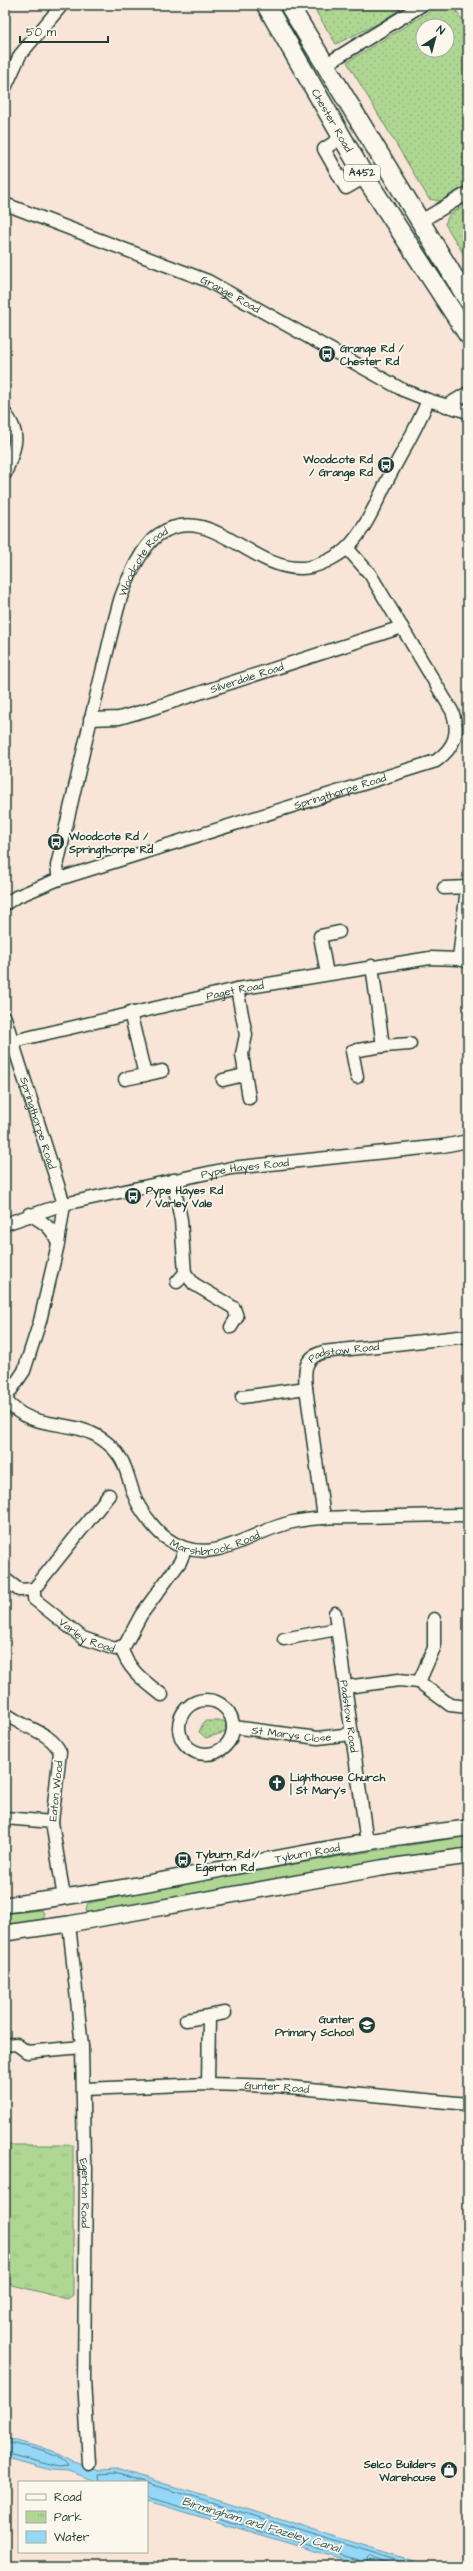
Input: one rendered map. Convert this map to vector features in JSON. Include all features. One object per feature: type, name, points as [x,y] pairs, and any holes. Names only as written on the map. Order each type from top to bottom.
[{"type":"highway","name":"Chester Road","points":[[266,5],[364,177],[468,334]]},
{"type":"highway","name":"Chester Road","points":[[288,5],[468,300]]},
{"type":"main road","name":"Tyburn Road","points":[[5,1904],[64,1898],[407,1835],[468,1828]]},
{"type":"main road","points":[[5,1933],[69,1924],[373,1869],[468,1856]]},
{"type":"main road","points":[[64,1898],[69,1924]]},
{"type":"street","points":[[5,88],[20,55],[62,5]]},
{"type":"street","points":[[325,65],[422,5]]},
{"type":"street","points":[[420,221],[468,193]]},
{"type":"street","name":"Grange Road","points":[[5,204],[208,281],[403,390],[428,400],[468,412]]},
{"type":"street","points":[[446,406],[468,393]]},
{"type":"street","name":"Woodcote Road","points":[[59,879],[57,866],[90,719],[122,597],[135,564],[156,536],[173,527],[187,524],[206,527],[265,558],[302,568],[325,560],[347,548],[370,514],[428,400]]},
{"type":"street","points":[[5,413],[16,428],[16,441],[5,474]]},
{"type":"street","name":"Springthorpe Road","points":[[5,904],[16,897],[59,879],[436,761],[454,742],[456,723],[452,711],[370,574],[347,548]]},
{"type":"street","name":"Silverdale Road","points":[[90,719],[119,718],[147,710],[402,627]]},
{"type":"street","points":[[444,888],[468,887],[464,961]]},
{"type":"street","points":[[327,974],[320,936],[339,932]]},
{"type":"street","name":"Paget Road","points":[[8,1042],[130,1012],[238,989],[372,966],[430,958],[464,961]]},
{"type":"street","points":[[372,966],[383,1046]]},
{"type":"street","points":[[238,989],[246,1035],[242,1054],[244,1075],[249,1098]]},
{"type":"street","points":[[130,1012],[145,1075]]},
{"type":"street","name":"Springthorpe Road","points":[[5,1018],[8,1042],[64,1204]]},
{"type":"street","points":[[357,1077],[352,1051],[383,1046],[410,1044]]},
{"type":"street","points":[[125,1079],[162,1071]]},
{"type":"street","points":[[223,1080],[244,1075]]},
{"type":"street","name":"Pype Hayes Road","points":[[5,1224],[29,1214],[64,1204],[231,1168],[443,1146],[468,1141]]},
{"type":"street","points":[[173,1180],[181,1220],[185,1273],[194,1284],[234,1308],[237,1317],[231,1327]]},
{"type":"street","points":[[5,1399],[24,1371],[40,1321],[58,1244],[64,1204]]},
{"type":"street","points":[[29,1214],[47,1224],[54,1232],[58,1244]]},
{"type":"street","points":[[176,1282],[185,1273]]},
{"type":"street","name":"Padstow Road","points":[[324,1518],[306,1388],[305,1366],[312,1356],[318,1354],[468,1336]]},
{"type":"street","points":[[242,1397],[306,1388]]},
{"type":"street","name":"Marshbrook Road","points":[[5,1399],[15,1412],[26,1418],[48,1423],[74,1426],[88,1430],[104,1440],[125,1463],[139,1506],[164,1537],[185,1550],[198,1553],[216,1551],[293,1522],[324,1518],[468,1515]]},
{"type":"street","points":[[5,1579],[19,1590],[34,1589],[81,1541],[109,1495]]},
{"type":"street","name":"Varley Road","points":[[34,1589],[34,1599],[83,1638],[115,1649],[121,1647],[180,1562],[185,1550]]},
{"type":"street","name":"Padstow Road","points":[[335,1612],[367,1842]]},
{"type":"street","points":[[419,1682],[434,1648],[434,1619]]},
{"type":"street","points":[[284,1639],[337,1629]]},
{"type":"street","points":[[121,1647],[124,1659],[134,1673],[162,1695]]},
{"type":"street","points":[[346,1687],[399,1680],[419,1682],[450,1705],[468,1707]]},
{"type":"street","points":[[205,1700],[220,1704],[228,1712],[233,1727],[229,1740],[222,1749],[213,1753],[200,1754],[188,1748],[181,1740],[178,1727],[183,1712],[192,1703],[205,1700]]},
{"type":"street","name":"Eaton Wood","points":[[5,1713],[18,1724],[46,1735],[55,1742],[60,1752],[52,1822],[64,1898]]},
{"type":"street","name":"St Marys Close","points":[[233,1727],[318,1738],[351,1734]]},
{"type":"street","points":[[5,1818],[52,1822]]},
{"type":"street","name":"Egerton Road","points":[[69,1924],[82,2047],[84,2089],[84,2161],[86,2167],[84,2380],[89,2463]]},
{"type":"street","points":[[186,2020],[225,2013]]},
{"type":"street","points":[[208,2084],[210,2016]]},
{"type":"street","points":[[5,2044],[16,2044],[27,2052],[82,2047]]},
{"type":"street","name":"Gunter Road","points":[[84,2089],[208,2084],[278,2086],[468,2104]]},
{"type":"green space","points":[[312,5],[406,5],[379,23],[336,44]]},
{"type":"green space","points":[[440,5],[453,5],[468,30],[468,184],[440,201],[429,199],[347,62],[415,20],[415,58],[455,58],[455,18],[419,18]]},
{"type":"green space","points":[[468,203],[468,256],[466,258],[445,224],[449,215]]},
{"type":"green space","points":[[204,1721],[224,1721],[227,1725],[225,1732],[206,1738],[199,1732]]},
{"type":"green space","points":[[468,1836],[468,1851],[88,1914],[86,1909],[88,1903],[317,1860]]},
{"type":"green space","points":[[41,1910],[44,1913],[44,1919],[41,1924],[5,1929],[5,1914]]},
{"type":"green space","points":[[5,2145],[73,2145],[73,2295],[67,2299],[5,2283]]},
{"type":"water","name":"Birmingham and Fazeley Canal","points":[[5,2438],[53,2451],[70,2461],[100,2470],[117,2469],[430,2566],[365,2566],[148,2501],[148,2481],[95,2481],[69,2471],[51,2470],[5,2457]]},
{"type":"place","name":"Grange Rd / Chester Rd","points":[[327,354]]},
{"type":"place","name":"Woodcote Rd / Grange Rd","points":[[386,465]]},
{"type":"place","name":"Woodcote Rd / Springthorpe Rd","points":[[56,842]]},
{"type":"place","name":"Pype Hayes Rd / Varley Vale","points":[[133,1196]]},
{"type":"place","name":"Lighthouse Church | St Mary's","points":[[277,1783]]},
{"type":"place","name":"Tyburn Rd / Egerton Rd","points":[[183,1860]]},
{"type":"place","name":"Gunter Primary School","points":[[367,2025]]},
{"type":"place","name":"Selco Builders Warehouse","points":[[449,2470]]}]
